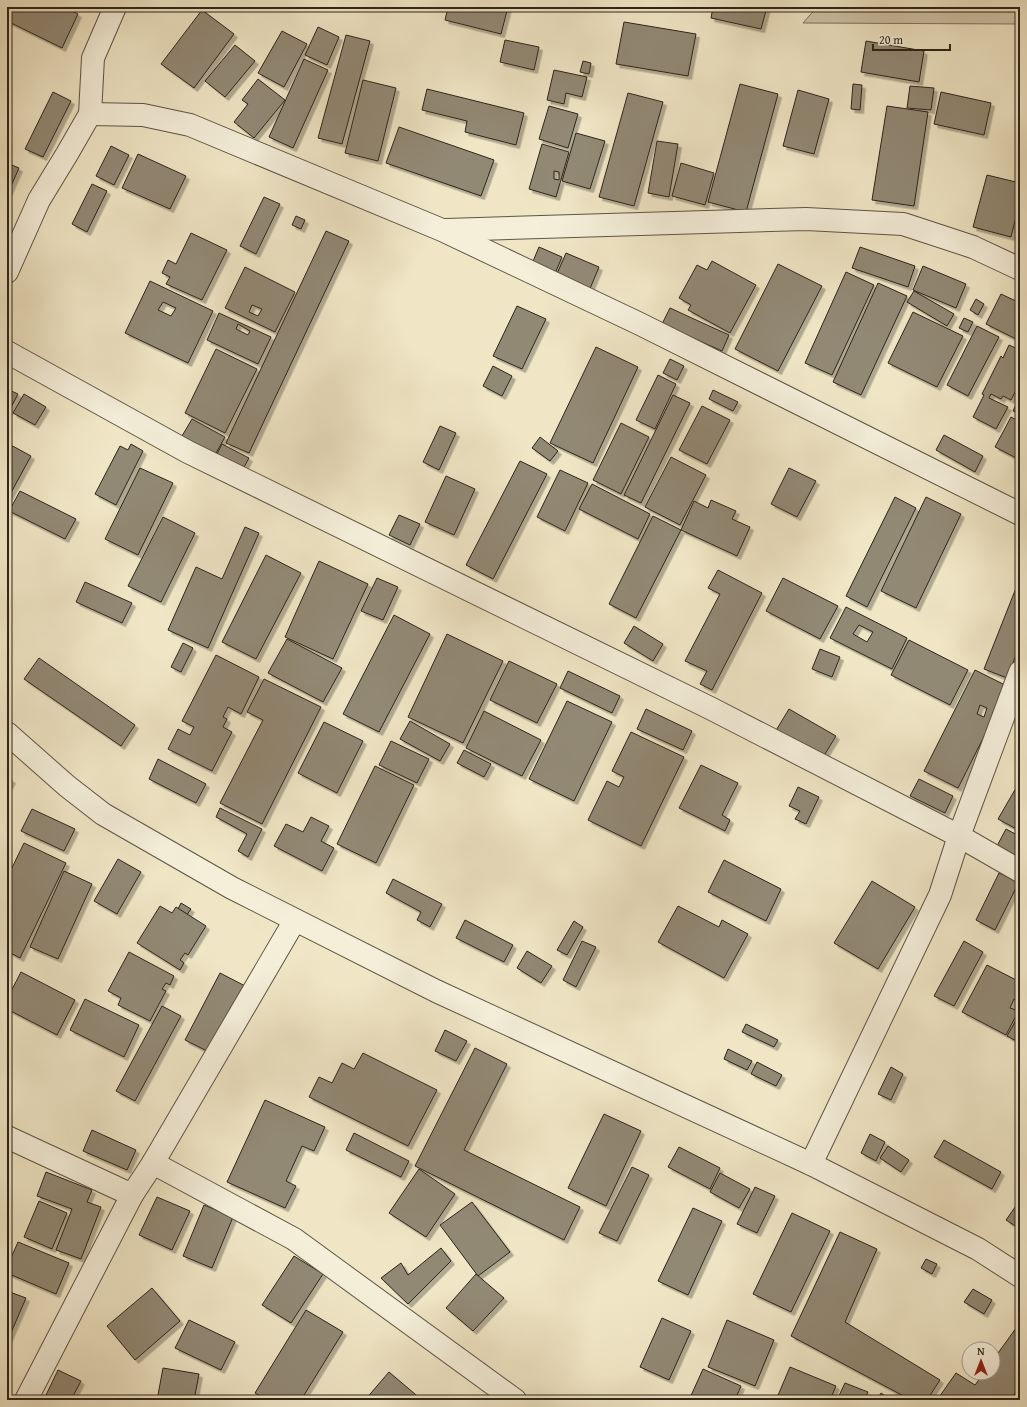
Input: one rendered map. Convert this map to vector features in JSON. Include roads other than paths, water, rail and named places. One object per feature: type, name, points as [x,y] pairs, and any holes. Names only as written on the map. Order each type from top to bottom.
[{"type":"street","points":[[7,272],[39,200],[90,114],[93,58],[115,7]]},
{"type":"street","points":[[90,114],[144,116],[190,125],[442,230],[640,324],[1020,514]]},
{"type":"street","points":[[442,230],[806,219],[903,224],[973,247],[1020,269]]},
{"type":"street","points":[[7,352],[188,452],[710,708],[959,836],[1020,871]]},
{"type":"street","points":[[811,1164],[940,895],[959,836],[1020,672]]},
{"type":"street","points":[[7,733],[67,786],[103,814],[232,888],[436,991],[811,1164],[978,1249],[1020,1276]]},
{"type":"street","points":[[26,1400],[132,1195],[153,1163],[295,920]]},
{"type":"street","points":[[7,1137],[132,1195]]},
{"type":"street","points":[[153,1163],[294,1239],[515,1400]]}]
